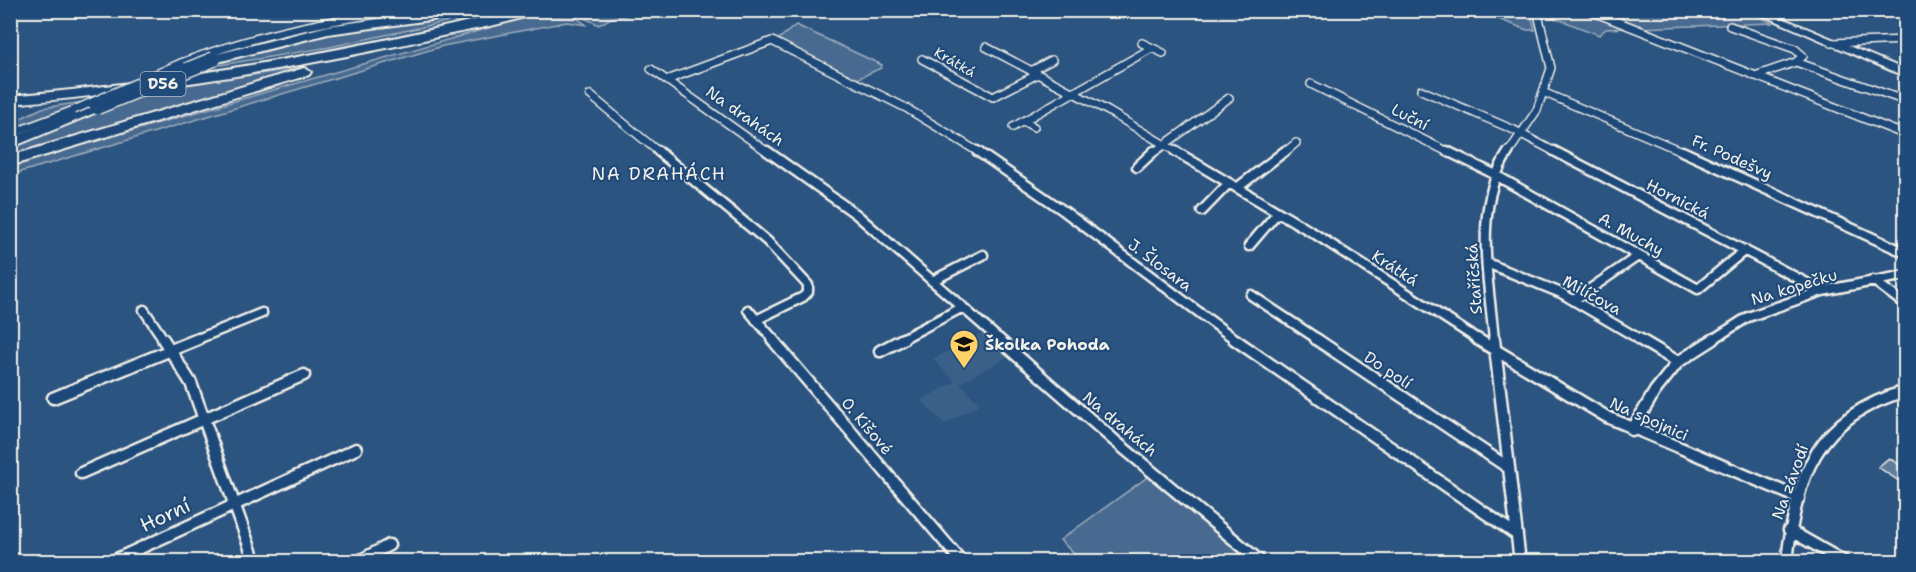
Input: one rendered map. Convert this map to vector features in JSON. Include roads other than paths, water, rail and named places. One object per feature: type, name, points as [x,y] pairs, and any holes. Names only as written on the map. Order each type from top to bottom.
[{"type":"highway","points":[[10,144],[214,59],[311,33],[475,10]]},
{"type":"highway","name":"D56","points":[[10,94],[141,81],[247,66],[394,39],[511,10]]},
{"type":"highway","name":"D56","points":[[10,100],[128,89],[246,72],[464,28],[533,10]]},
{"type":"highway","points":[[10,161],[312,69],[464,28]]},
{"type":"street","points":[[10,134],[74,110],[228,45],[286,28],[336,18],[407,10]]},
{"type":"street","name":"Staříčská","points":[[1520,561],[1495,350],[1487,263],[1486,218],[1496,176],[1545,93],[1550,61],[1537,10]]},
{"type":"street","points":[[1588,10],[1905,135]]},
{"type":"street","points":[[1755,10],[1905,74]]},
{"type":"street","points":[[1730,26],[1800,52],[1803,57],[1796,62],[1755,76]]},
{"type":"street","points":[[1832,43],[1905,40]]},
{"type":"street","name":"J. Šlosara","points":[[667,80],[772,41],[853,81],[948,133],[1058,208],[1250,351],[1517,535]]},
{"type":"street","points":[[1890,41],[1905,46]]},
{"type":"street","points":[[1142,43],[1163,53]]},
{"type":"street","name":"Krátká","points":[[986,47],[1163,143],[1278,212],[1495,350]]},
{"type":"street","points":[[1013,127],[1152,48]]},
{"type":"street","name":"Krátká","points":[[922,59],[993,98],[1052,60]]},
{"type":"street","points":[[1796,62],[1905,101]]},
{"type":"street","name":"Na drahách","points":[[651,69],[856,214],[1115,441],[1261,561]]},
{"type":"street","name":"Luční","points":[[1311,84],[1496,176]]},
{"type":"street","name":"Hornická","points":[[1421,90],[1514,130],[1520,136],[1822,291]]},
{"type":"street","name":"Fr. Podešvy","points":[[1545,93],[1725,169],[1905,253]]},
{"type":"street","points":[[591,95],[767,241],[808,285],[808,292],[803,297],[756,320]]},
{"type":"street","points":[[1137,167],[1163,143],[1229,98]]},
{"type":"street","points":[[1023,121],[1034,127]]},
{"type":"street","points":[[1238,188],[1296,143]]},
{"type":"street","name":"A. Muchy","points":[[1496,176],[1698,289],[1745,250]]},
{"type":"street","points":[[1202,211],[1228,183]]},
{"type":"street","points":[[1249,246],[1278,212]]},
{"type":"street","points":[[932,280],[983,255]]},
{"type":"street","points":[[1574,300],[1638,256]]},
{"type":"street","name":"Milíčova","points":[[1487,263],[1574,300],[1678,362]]},
{"type":"street","name":"Na kopečku","points":[[1632,430],[1655,391],[1678,362],[1748,317],[1822,291],[1905,275]]},
{"type":"street","points":[[1873,280],[1905,305]]},
{"type":"street","name":"Do polí","points":[[1251,295],[1509,468]]},
{"type":"street","points":[[880,351],[963,307]]},
{"type":"street","points":[[144,310],[191,383],[255,561]]},
{"type":"street","name":"O. Kišové","points":[[748,310],[962,561]]},
{"type":"street","points":[[53,398],[262,313]]},
{"type":"street","name":"Na spojnici","points":[[1495,350],[1632,430],[1799,498]]},
{"type":"street","points":[[81,473],[304,375]]},
{"type":"street","name":"Na závodí","points":[[1787,561],[1790,530],[1799,498],[1821,443],[1837,425],[1860,409],[1905,392]]},
{"type":"street","name":"Horní","points":[[110,561],[356,449]]},
{"type":"street","points":[[1790,530],[1845,561]]},
{"type":"street","points":[[357,561],[389,545]]},
{"type":"place","name":"Školka Pohoda","points":[[964,370]]},
{"type":"district","name":"NA DRAHÁCH","points":[[659,174]]}]
